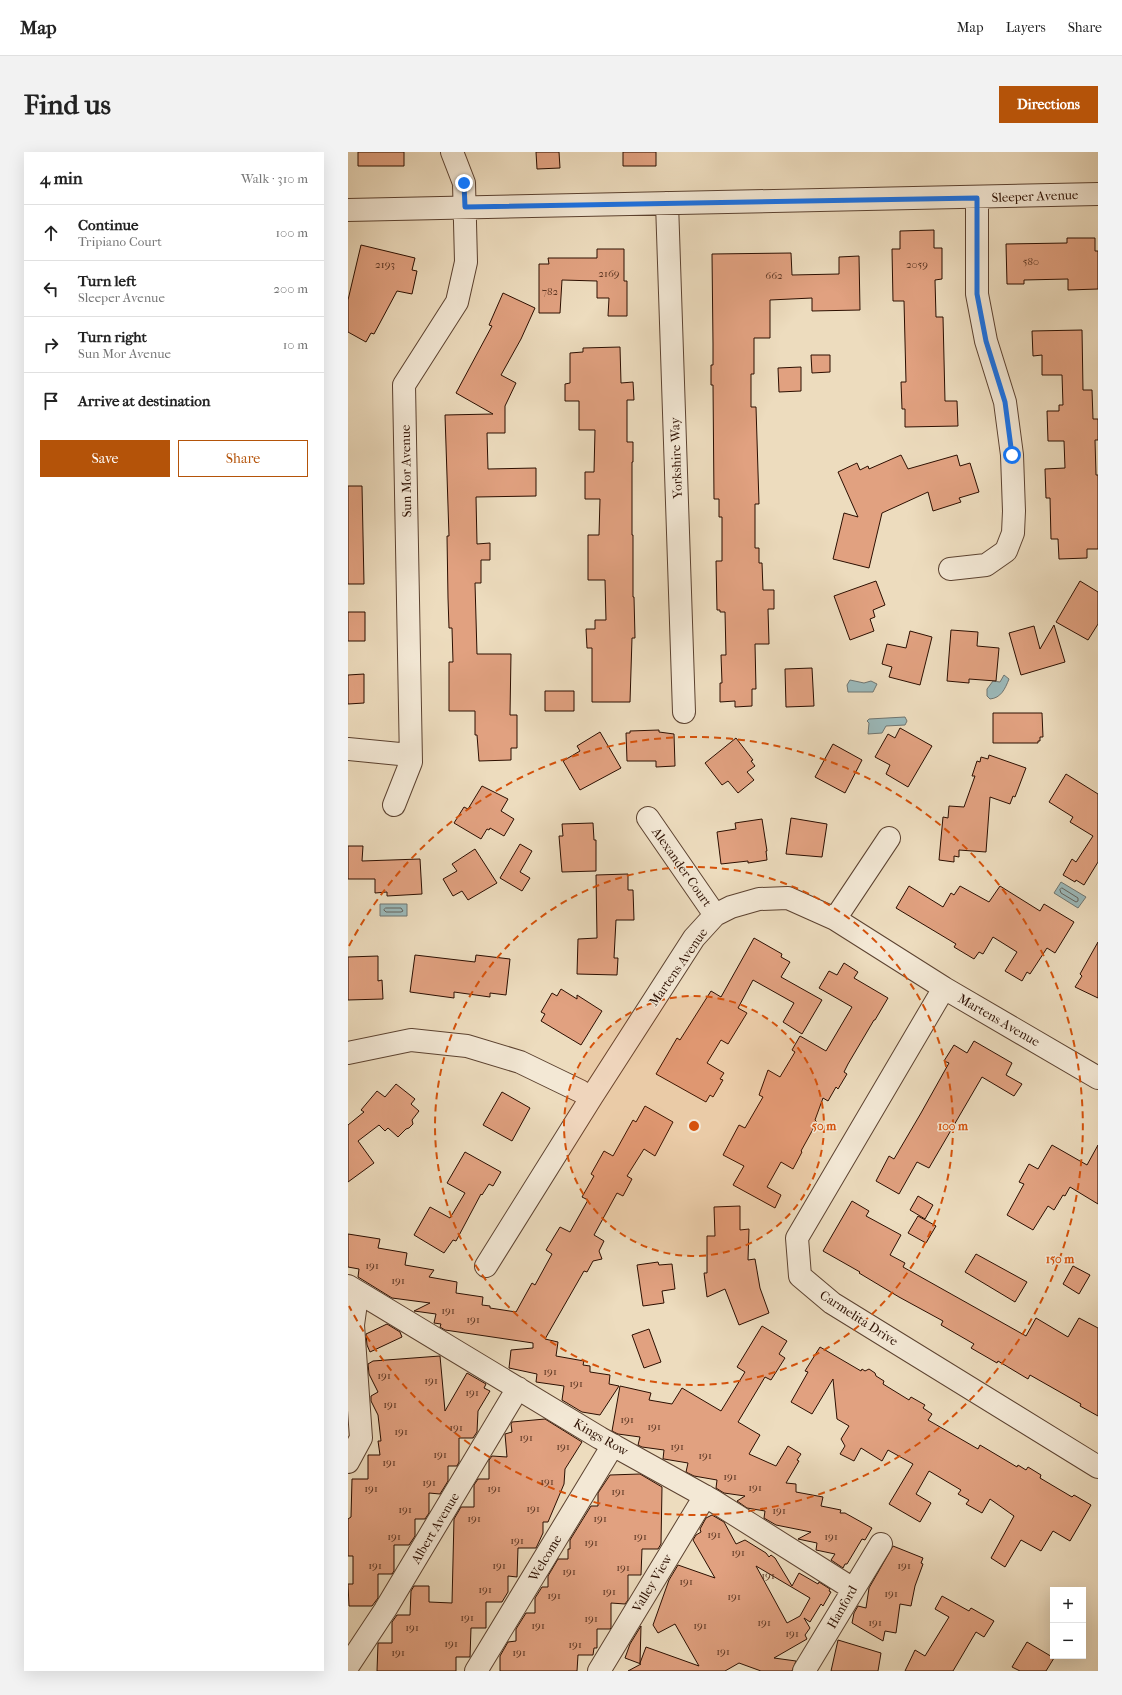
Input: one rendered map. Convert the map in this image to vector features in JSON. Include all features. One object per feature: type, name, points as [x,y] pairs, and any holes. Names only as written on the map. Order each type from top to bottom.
[{"type":"street","name":"Sun Mor Avenue","points":[[394,805],[411,762],[404,385],[457,302],[466,262],[464,183],[452,152]]},
{"type":"street","name":"Sleeper Avenue","points":[[348,210],[977,198],[1098,194]]},
{"type":"street","points":[[950,569],[986,565],[1006,551],[1013,533],[1014,511],[1012,455],[1005,402],[986,341],[977,294],[977,198]]},
{"type":"street","name":"Yorkshire Way","points":[[668,204],[684,712]]},
{"type":"street","points":[[348,749],[410,755]]},
{"type":"street","name":"Alexander Court","points":[[648,818],[715,915]]},
{"type":"street","points":[[835,919],[888,838]]},
{"type":"street","name":"Martens Avenue","points":[[486,1266],[591,1098],[694,938],[715,915],[731,907],[759,899],[788,898],[835,919],[944,988],[1098,1078]]},
{"type":"street","name":"Carmelita Drive","points":[[944,988],[797,1238],[800,1276],[832,1303],[1098,1466]]},
{"type":"street","points":[[348,1053],[411,1040],[467,1046],[520,1062],[580,1091],[591,1098]]},
{"type":"street","points":[[348,1462],[361,1438],[353,1325],[356,1303],[354,1290]]},
{"type":"street","name":"Kings Row","points":[[354,1290],[612,1444],[704,1496],[852,1589]]},
{"type":"street","name":"Albert Avenue","points":[[348,1666],[385,1610],[518,1388]]},
{"type":"street","name":"Welcome","points":[[476,1671],[612,1444]]},
{"type":"street","name":"Valley View","points":[[599,1671],[704,1496]]},
{"type":"street","name":"Hanford","points":[[804,1671],[852,1589],[881,1544]]},
{"type":"water","points":[[1004,675],[1009,679],[1004,689],[1000,695],[990,699],[987,696],[987,689],[993,681],[1000,682]]},
{"type":"water","points":[[850,680],[864,683],[871,681],[877,684],[873,692],[848,692],[847,685]]},
{"type":"water","points":[[905,717],[907,721],[905,725],[886,726],[882,733],[868,734],[869,723],[867,721],[869,719]]},
{"type":"water","points":[[1061,882],[1086,897],[1078,908],[1054,893]]},
{"type":"water","points":[[380,904],[407,904],[407,916],[380,916]]},
{"type":"building","points":[[358,152],[404,152],[404,166],[358,166]]},
{"type":"building","points":[[536,152],[559,152],[560,168],[537,169]]},
{"type":"building","points":[[623,152],[656,152],[656,166],[623,166]]},
{"type":"building","points":[[934,230],[934,248],[942,248],[942,279],[935,280],[936,317],[943,317],[945,401],[957,401],[958,426],[905,427],[905,409],[902,409],[901,382],[906,382],[904,301],[893,301],[892,249],[900,249],[900,231]]},
{"type":"building","points":[[1067,238],[1095,238],[1095,251],[1098,251],[1098,289],[1068,290],[1068,279],[1024,280],[1024,284],[1007,284],[1006,244],[1067,243]]},
{"type":"building","points":[[361,245],[415,258],[412,270],[417,271],[412,294],[397,291],[374,334],[371,333],[366,342],[348,332],[348,300]]},
{"type":"building","points":[[597,249],[624,249],[624,281],[627,281],[627,316],[608,316],[609,298],[597,298],[597,281],[562,280],[560,313],[539,313],[539,264],[549,264],[548,258],[597,258]]},
{"type":"building","points":[[791,253],[792,275],[839,274],[839,257],[859,256],[860,310],[812,311],[812,298],[770,300],[770,338],[754,338],[754,374],[751,374],[751,407],[756,407],[759,504],[755,504],[755,548],[759,548],[759,563],[762,563],[763,590],[774,590],[774,609],[768,609],[769,644],[755,644],[756,689],[752,689],[752,706],[735,707],[735,701],[720,702],[720,683],[722,683],[721,655],[726,655],[725,612],[720,612],[720,610],[717,610],[716,561],[722,561],[722,517],[719,517],[719,499],[714,499],[713,385],[711,385],[711,365],[713,365],[712,254]]},
{"type":"building","points":[[503,293],[535,308],[521,339],[501,375],[516,383],[505,406],[505,433],[487,433],[488,469],[536,468],[536,496],[476,497],[477,544],[490,543],[490,560],[481,560],[481,583],[475,583],[477,654],[511,654],[510,715],[517,715],[517,748],[511,748],[511,760],[479,761],[477,735],[475,735],[475,711],[449,711],[449,662],[453,662],[452,628],[449,628],[448,598],[447,536],[449,536],[445,415],[493,414],[456,393],[492,326],[489,325]]},
{"type":"building","points":[[1082,330],[1083,390],[1092,390],[1093,419],[1098,419],[1098,440],[1095,440],[1096,475],[1098,475],[1098,549],[1087,549],[1087,558],[1059,559],[1058,539],[1051,539],[1050,498],[1046,498],[1045,469],[1065,468],[1064,441],[1048,441],[1047,411],[1059,411],[1059,405],[1063,405],[1062,375],[1042,375],[1042,355],[1033,356],[1032,331]]},
{"type":"building","points":[[620,347],[621,383],[633,382],[634,400],[627,400],[627,442],[633,442],[632,535],[635,638],[632,638],[630,702],[592,702],[592,648],[587,648],[586,629],[595,629],[595,620],[606,620],[605,580],[588,580],[588,535],[599,535],[600,499],[585,499],[585,472],[594,472],[595,430],[579,430],[579,401],[565,401],[565,384],[570,383],[570,353],[583,352],[583,348]]},
{"type":"building","points":[[811,355],[830,355],[830,372],[812,373]]},
{"type":"building","points":[[801,367],[801,391],[779,392],[778,368]]},
{"type":"building","points":[[901,455],[908,469],[957,455],[960,466],[970,463],[979,492],[959,498],[961,502],[933,511],[928,492],[882,513],[869,568],[833,559],[844,513],[858,517],[838,472],[857,463],[860,470],[868,466],[869,469]]},
{"type":"building","points":[[348,486],[362,486],[364,584],[348,584]]},
{"type":"building","points":[[876,581],[885,605],[873,610],[875,617],[870,619],[874,631],[850,640],[834,596]]},
{"type":"building","points":[[1080,581],[1098,592],[1098,624],[1088,640],[1056,622]]},
{"type":"building","points":[[348,612],[365,612],[365,641],[348,641]]},
{"type":"building","points":[[1054,625],[1065,662],[1021,675],[1009,633],[1034,626],[1040,649]]},
{"type":"building","points":[[951,630],[978,632],[977,646],[999,648],[996,681],[969,679],[969,683],[947,681]]},
{"type":"building","points":[[910,631],[932,637],[920,685],[889,677],[892,667],[882,664],[887,644],[906,648]]},
{"type":"building","points":[[812,668],[814,706],[786,707],[785,669]]},
{"type":"building","points":[[364,674],[364,703],[348,704],[348,675]]},
{"type":"building","points":[[545,691],[574,691],[574,711],[545,711]]},
{"type":"building","points":[[993,713],[1042,713],[1043,737],[1040,737],[1040,741],[1038,741],[1038,743],[993,743]]},
{"type":"building","points":[[900,728],[932,746],[908,787],[886,774],[890,765],[875,757],[888,734],[895,738]]},
{"type":"building","points":[[659,730],[659,732],[674,734],[675,766],[656,767],[656,761],[627,761],[626,733],[630,733],[630,731]]},
{"type":"building","points":[[600,732],[621,768],[580,790],[563,761],[580,751],[577,746]]},
{"type":"building","points":[[736,738],[753,760],[751,761],[755,766],[747,772],[754,780],[738,793],[728,781],[722,785],[705,763]]},
{"type":"building","points":[[833,744],[862,760],[845,793],[815,777]]},
{"type":"building","points":[[989,755],[1026,768],[1015,797],[1013,796],[1010,804],[990,797],[986,852],[959,850],[959,857],[954,856],[954,862],[939,860],[943,817],[948,818],[949,806],[964,807],[975,776],[972,776],[977,761],[980,762],[981,757],[988,759]]},
{"type":"building","points":[[1066,774],[1098,794],[1098,862],[1084,885],[1063,875],[1072,859],[1076,862],[1093,836],[1070,822],[1073,817],[1049,802]]},
{"type":"building","points":[[482,786],[508,799],[501,811],[514,819],[504,836],[490,828],[489,830],[487,829],[481,839],[454,823],[464,807],[468,809]]},
{"type":"building","points":[[791,818],[827,824],[822,857],[786,854]]},
{"type":"building","points":[[762,819],[767,860],[748,863],[748,861],[721,864],[717,832],[736,829],[735,823]]},
{"type":"building","points":[[593,823],[594,840],[596,840],[596,871],[562,872],[559,836],[563,836],[562,824]]},
{"type":"building","points":[[520,844],[532,851],[520,872],[530,878],[522,891],[500,878]]},
{"type":"building","points":[[348,846],[363,846],[362,861],[420,859],[422,894],[387,896],[387,892],[375,893],[375,879],[348,879]]},
{"type":"building","points":[[475,849],[497,883],[468,900],[462,891],[453,896],[443,879],[457,871],[452,864]]},
{"type":"building","points":[[628,874],[628,890],[633,890],[634,920],[616,920],[614,958],[618,958],[617,975],[577,974],[578,939],[597,938],[596,875]]},
{"type":"building","points":[[909,886],[943,907],[951,893],[954,895],[960,886],[989,902],[1000,886],[1040,911],[1044,904],[1074,922],[1055,953],[1047,948],[1030,974],[1027,972],[1022,981],[1005,971],[1017,952],[993,937],[983,954],[979,952],[974,959],[954,947],[956,944],[896,908]]},
{"type":"building","points":[[754,938],[782,954],[781,957],[790,962],[781,977],[822,1000],[802,1034],[783,1022],[794,1003],[753,980],[738,1008],[747,1013],[728,1044],[721,1040],[707,1063],[724,1073],[720,1079],[723,1080],[713,1097],[710,1095],[706,1102],[656,1074],[677,1038],[680,1040],[711,991],[721,997]]},
{"type":"building","points":[[1098,942],[1098,998],[1075,987],[1082,976],[1080,974]]},
{"type":"building","points":[[415,955],[475,962],[476,955],[510,959],[506,995],[490,993],[490,997],[454,992],[454,998],[410,992]]},
{"type":"building","points":[[378,956],[378,981],[382,980],[383,999],[348,1000],[348,957]]},
{"type":"building","points":[[844,963],[858,972],[854,978],[888,998],[848,1064],[844,1072],[847,1074],[838,1089],[836,1087],[828,1101],[823,1098],[815,1120],[817,1122],[793,1169],[781,1162],[767,1187],[781,1195],[775,1208],[733,1185],[744,1166],[723,1155],[739,1125],[745,1128],[763,1097],[759,1095],[768,1070],[780,1077],[795,1052],[792,1050],[800,1036],[826,1051],[852,1007],[819,988],[829,971],[837,975]]},
{"type":"building","points":[[561,989],[577,999],[577,995],[602,1011],[581,1045],[541,1021],[545,1014],[541,1012],[552,993],[557,996]]},
{"type":"building","points":[[974,1041],[1012,1063],[1006,1075],[1022,1084],[1014,1096],[982,1077],[929,1168],[917,1162],[899,1194],[876,1181],[889,1156],[894,1159],[921,1113],[949,1063],[944,1061],[954,1045],[967,1053]]},
{"type":"building","points":[[396,1084],[415,1099],[411,1104],[419,1111],[412,1120],[413,1124],[398,1137],[388,1128],[385,1131],[379,1125],[358,1141],[374,1163],[348,1182],[348,1125],[364,1112],[361,1110],[377,1091],[385,1097]]},
{"type":"building","points":[[502,1092],[530,1108],[512,1141],[483,1125]]},
{"type":"building","points":[[645,1106],[673,1122],[655,1156],[644,1149],[627,1176],[632,1179],[623,1196],[617,1193],[594,1235],[604,1241],[599,1251],[602,1259],[593,1261],[587,1272],[584,1271],[545,1339],[558,1342],[556,1356],[584,1361],[583,1365],[590,1366],[590,1372],[610,1375],[609,1384],[619,1386],[600,1415],[582,1412],[562,1400],[564,1386],[536,1382],[537,1374],[509,1368],[511,1350],[533,1348],[533,1343],[445,1330],[440,1327],[441,1324],[434,1323],[436,1314],[414,1311],[430,1303],[392,1298],[358,1277],[359,1269],[348,1267],[348,1234],[380,1239],[378,1248],[407,1253],[405,1265],[434,1270],[429,1277],[457,1282],[456,1293],[483,1297],[482,1305],[490,1306],[490,1308],[516,1312],[532,1283],[535,1285],[552,1254],[546,1250],[560,1227],[570,1232],[588,1200],[582,1197],[594,1176],[591,1174],[604,1151],[613,1156],[633,1120],[636,1122]]},
{"type":"building","points":[[1052,1145],[1087,1165],[1098,1145],[1098,1204],[1070,1187],[1054,1210],[1048,1206],[1033,1230],[1007,1215],[1024,1184],[1019,1182],[1029,1164],[1038,1169]]},
{"type":"building","points":[[465,1152],[501,1172],[493,1186],[489,1184],[482,1195],[481,1194],[456,1241],[453,1240],[444,1253],[414,1235],[430,1207],[450,1218],[465,1193],[447,1183]]},
{"type":"building","points":[[918,1196],[933,1205],[925,1219],[910,1210]]},
{"type":"building","points":[[852,1201],[869,1211],[866,1216],[901,1235],[890,1255],[905,1263],[903,1267],[1026,1336],[1036,1318],[1068,1337],[1079,1318],[1098,1328],[1098,1416],[1080,1406],[1081,1404],[1030,1375],[1028,1379],[998,1361],[997,1363],[971,1348],[974,1344],[941,1325],[943,1321],[899,1297],[823,1251]]},
{"type":"building","points":[[740,1206],[740,1230],[749,1229],[748,1260],[755,1259],[760,1288],[769,1313],[739,1325],[725,1289],[707,1297],[704,1273],[707,1273],[707,1236],[715,1236],[714,1207]]},
{"type":"building","points":[[918,1216],[936,1226],[926,1243],[908,1233]]},
{"type":"building","points":[[976,1254],[1027,1282],[1015,1302],[965,1272]]},
{"type":"building","points":[[658,1262],[659,1265],[672,1264],[675,1289],[662,1291],[664,1303],[643,1306],[637,1265]]},
{"type":"building","points":[[1073,1266],[1090,1275],[1079,1294],[1063,1284]]},
{"type":"building","points":[[387,1324],[400,1332],[402,1337],[370,1352],[367,1345],[366,1334]]},
{"type":"building","points":[[762,1326],[787,1341],[779,1354],[785,1358],[771,1380],[765,1377],[738,1422],[760,1435],[749,1454],[776,1466],[788,1446],[801,1454],[797,1460],[799,1461],[786,1483],[796,1484],[796,1492],[823,1497],[821,1506],[841,1510],[840,1513],[845,1513],[872,1528],[865,1540],[862,1539],[843,1568],[831,1560],[835,1554],[816,1550],[817,1543],[798,1539],[811,1532],[776,1525],[764,1518],[765,1511],[747,1508],[737,1501],[745,1496],[724,1493],[716,1488],[717,1480],[694,1476],[686,1472],[688,1463],[663,1459],[664,1450],[642,1447],[638,1445],[640,1437],[618,1434],[612,1431],[620,1386],[651,1393],[649,1400],[672,1404],[682,1388],[721,1411],[745,1372],[737,1367]]},
{"type":"building","points":[[649,1329],[661,1362],[644,1368],[632,1335]]},
{"type":"building","points":[[820,1347],[861,1371],[862,1369],[865,1371],[869,1369],[884,1381],[883,1384],[909,1400],[911,1397],[925,1405],[923,1408],[932,1414],[928,1420],[978,1449],[980,1445],[1017,1467],[1018,1465],[1026,1470],[1028,1467],[1041,1475],[1040,1478],[1072,1497],[1074,1495],[1091,1505],[1070,1541],[1053,1531],[1041,1551],[1021,1540],[1005,1567],[991,1558],[1014,1516],[990,1499],[982,1513],[966,1504],[969,1500],[958,1494],[961,1490],[929,1471],[916,1494],[931,1503],[920,1522],[889,1504],[913,1464],[888,1450],[882,1461],[861,1448],[854,1461],[840,1454],[845,1446],[841,1439],[849,1426],[837,1419],[833,1379],[812,1414],[791,1402],[808,1372],[805,1371]]},
{"type":"building","points":[[440,1356],[445,1411],[467,1373],[486,1384],[484,1388],[490,1391],[478,1411],[477,1432],[473,1438],[459,1438],[459,1462],[457,1466],[448,1466],[448,1481],[440,1494],[429,1493],[429,1513],[425,1519],[415,1519],[415,1536],[409,1545],[394,1545],[394,1571],[392,1574],[378,1574],[378,1598],[372,1606],[349,1606],[348,1584],[353,1584],[353,1556],[348,1556],[348,1519],[351,1517],[352,1479],[368,1479],[368,1455],[380,1455],[378,1441],[381,1441],[378,1415],[371,1401],[371,1396],[378,1392],[369,1374],[368,1364],[373,1361]]},
{"type":"building","points":[[545,1419],[582,1442],[565,1469],[564,1484],[548,1522],[543,1522],[543,1533],[536,1548],[518,1548],[517,1577],[508,1576],[508,1592],[502,1602],[486,1602],[486,1628],[471,1628],[470,1657],[456,1657],[456,1671],[377,1671],[378,1643],[392,1643],[392,1622],[397,1615],[410,1615],[411,1591],[414,1586],[429,1586],[429,1602],[452,1603],[454,1519],[461,1507],[474,1507],[474,1485],[478,1479],[489,1479],[489,1460],[492,1456],[507,1457],[505,1434],[512,1432],[512,1422]]},
{"type":"building","points":[[640,1474],[662,1487],[661,1544],[658,1549],[642,1549],[641,1575],[628,1575],[628,1600],[625,1604],[611,1603],[611,1628],[597,1629],[597,1648],[594,1648],[593,1655],[578,1655],[577,1671],[500,1671],[500,1656],[508,1642],[516,1641],[516,1629],[526,1613],[535,1613],[535,1598],[542,1587],[548,1587],[548,1576],[558,1559],[568,1559],[570,1540],[591,1506],[598,1506],[598,1493],[610,1475]]},
{"type":"building","points":[[712,1515],[724,1522],[736,1544],[745,1540],[766,1553],[769,1557],[771,1555],[775,1558],[792,1586],[799,1573],[830,1589],[829,1591],[831,1592],[823,1606],[821,1604],[810,1622],[804,1618],[810,1628],[805,1635],[807,1639],[774,1658],[796,1661],[792,1671],[761,1671],[739,1663],[725,1671],[628,1671],[641,1664],[625,1658],[630,1644],[641,1626],[640,1663],[646,1647],[699,1666],[675,1624],[658,1633],[653,1625],[669,1580],[678,1565],[715,1578],[693,1540],[696,1535],[701,1532],[700,1529],[706,1518]],"holes":[[[756,1566],[810,1598],[800,1616],[787,1623]]]},
{"type":"building","points":[[893,1546],[923,1558],[921,1563],[923,1564],[915,1586],[911,1606],[900,1604],[896,1633],[885,1631],[883,1641],[852,1623],[854,1613],[858,1606],[866,1608],[869,1588]]},
{"type":"building","points":[[942,1596],[969,1611],[971,1608],[994,1621],[984,1637],[976,1632],[953,1671],[905,1671],[915,1650],[925,1656],[949,1617],[935,1609]]},
{"type":"building","points":[[838,1640],[881,1653],[878,1671],[831,1671]]},
{"type":"building","points":[[1027,1642],[1050,1656],[1050,1659],[1053,1659],[1046,1671],[1020,1671],[1012,1667]]},
{"type":"route","points":[[464,183],[465,207],[977,198],[977,294],[986,341],[1005,402],[1012,455]]}]
